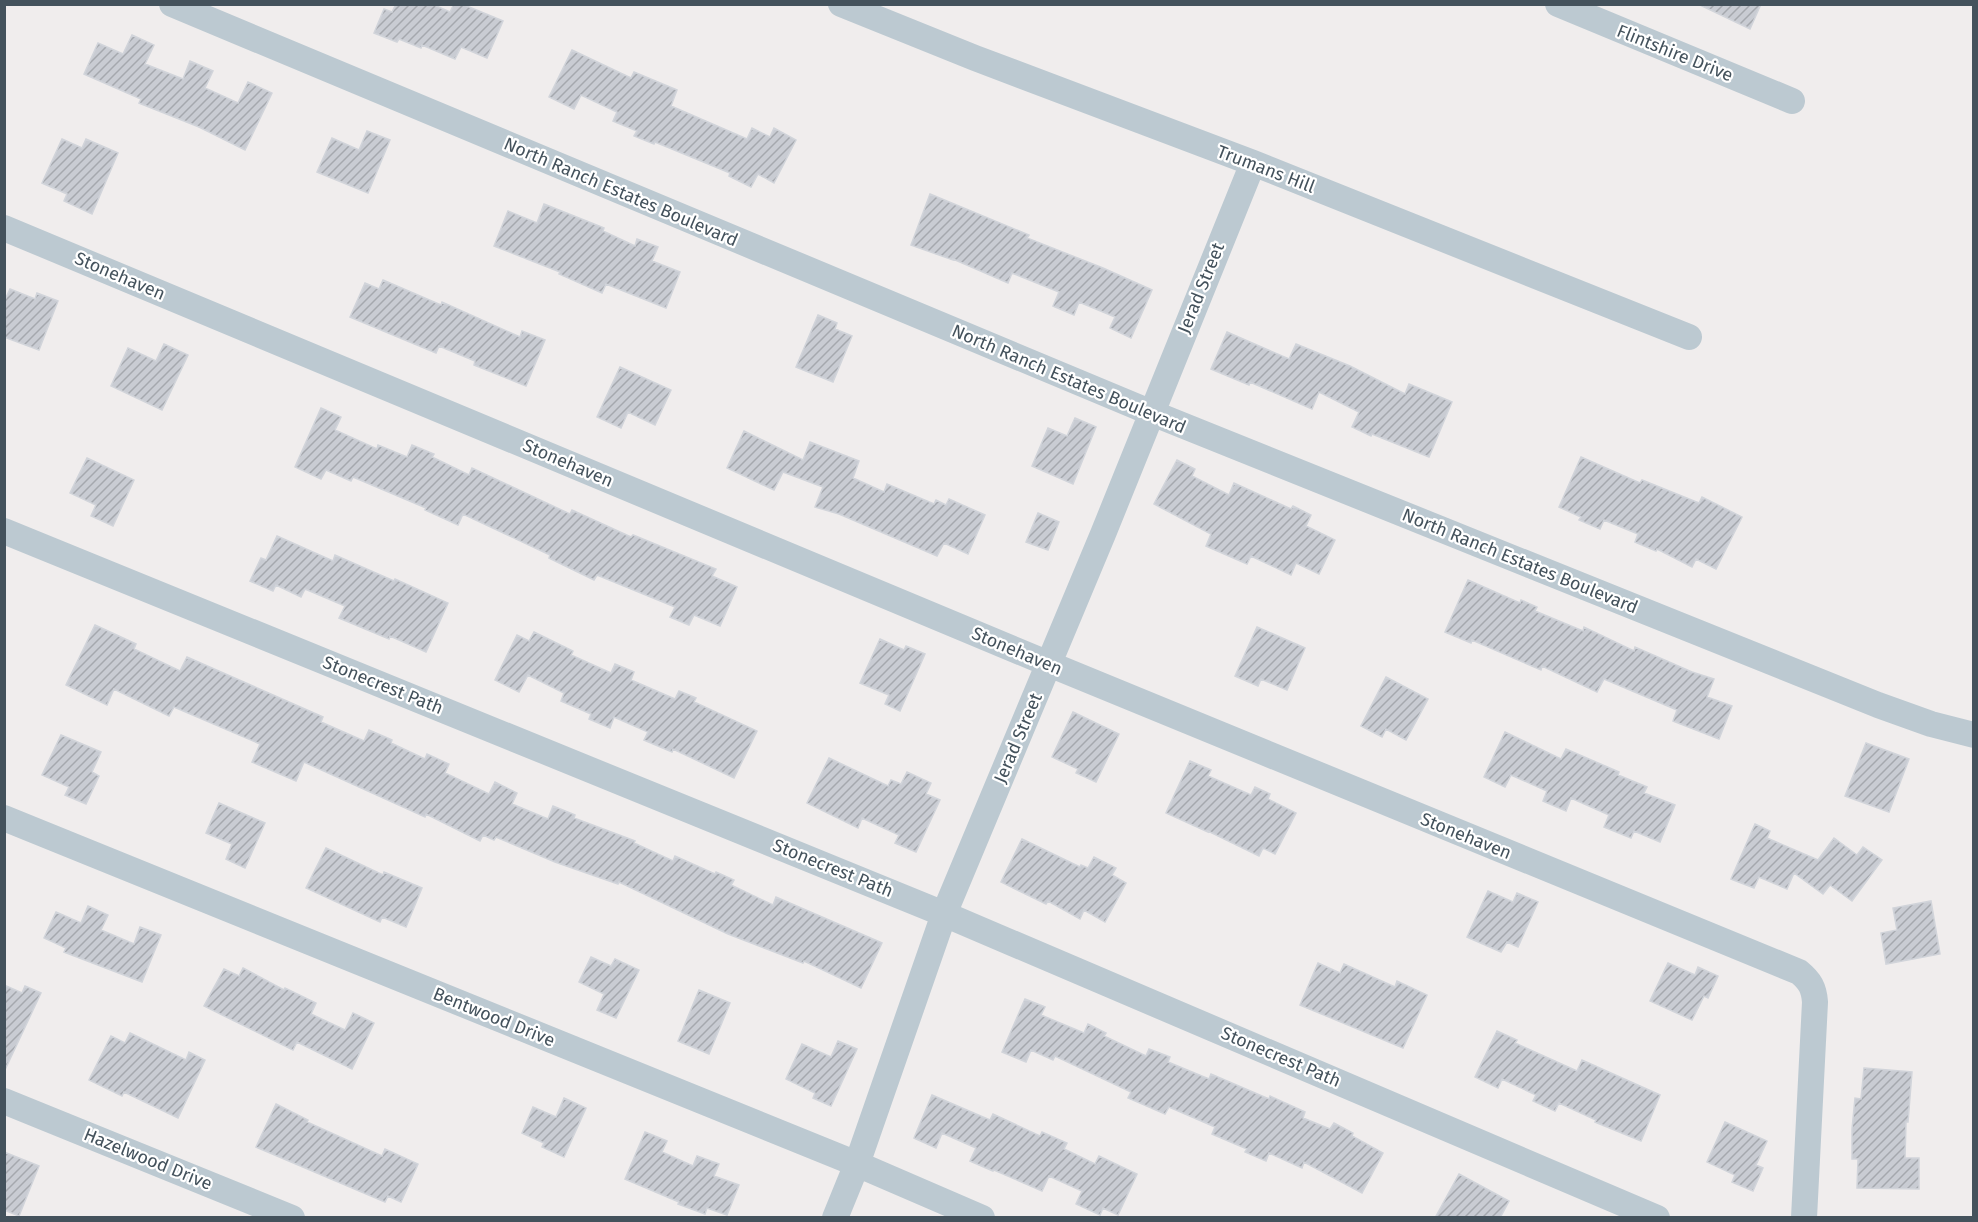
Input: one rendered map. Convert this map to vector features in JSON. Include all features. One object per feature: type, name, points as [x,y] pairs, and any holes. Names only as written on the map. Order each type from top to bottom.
[{"type":"street","name":"North Ranch Estates Boulevard","points":[[172,4],[1152,413],[1878,705],[1931,724],[1974,735]]},
{"type":"street","name":"Trumans Hill","points":[[841,4],[975,58],[1253,163],[1689,336]]},
{"type":"street","name":"Flintshire Drive","points":[[1558,4],[1792,101]]},
{"type":"street","name":"Jerad Street","points":[[835,1218],[857,1164],[944,914],[1049,664],[1253,163]]},
{"type":"street","name":"Stonehaven","points":[[4,228],[1049,664],[1799,972],[1809,980],[1814,991],[1815,1002],[1804,1218]]},
{"type":"street","name":"Stonecrest Path","points":[[4,531],[944,914],[1657,1218]]},
{"type":"street","name":"Bentwood Drive","points":[[4,818],[857,1164],[982,1218]]},
{"type":"street","name":"Hazelwood Drive","points":[[4,1101],[292,1218]]},
{"type":"building","points":[[396,4],[432,4],[450,12],[454,4],[462,4],[503,21],[487,58],[461,47],[455,59],[422,45],[421,48],[399,39],[397,42],[374,33],[384,9],[392,12]]},
{"type":"building","points":[[1698,4],[1761,4],[1750,29]]},
{"type":"building","points":[[132,35],[154,45],[145,64],[183,79],[190,61],[213,71],[205,88],[238,103],[248,82],[272,93],[245,150],[199,127],[139,103],[141,99],[84,74],[98,43],[123,54]]},
{"type":"building","points":[[572,50],[631,78],[634,72],[677,90],[671,106],[747,139],[752,128],[770,137],[774,128],[796,140],[774,183],[758,174],[751,187],[729,176],[730,173],[655,142],[654,144],[634,136],[637,131],[613,121],[617,112],[581,95],[574,109],[549,97]]},
{"type":"building","points":[[367,131],[390,140],[368,193],[317,172],[332,138],[359,150]]},
{"type":"building","points":[[62,139],[82,148],[86,139],[118,153],[92,214],[64,201],[67,194],[42,183]]},
{"type":"building","points":[[930,194],[1029,235],[1027,238],[1152,290],[1131,338],[1110,328],[1115,317],[1079,302],[1074,315],[1053,306],[1059,292],[1012,273],[1008,283],[953,259],[911,245]]},
{"type":"building","points":[[544,204],[604,228],[603,231],[635,246],[637,239],[658,247],[652,261],[680,272],[666,308],[606,284],[602,293],[559,274],[560,272],[494,246],[508,211],[537,223]]},
{"type":"building","points":[[383,280],[441,305],[442,302],[520,337],[522,331],[545,340],[526,386],[474,365],[475,361],[439,346],[436,353],[350,317],[365,283],[379,289]]},
{"type":"building","points":[[10,289],[35,299],[37,293],[58,301],[39,350],[4,337],[4,302]]},
{"type":"building","points":[[818,315],[837,323],[835,329],[852,336],[833,382],[796,367]]},
{"type":"building","points":[[1227,332],[1289,359],[1296,344],[1350,366],[1405,394],[1409,384],[1452,402],[1429,457],[1352,427],[1359,412],[1319,392],[1312,409],[1250,382],[1249,385],[1211,369]]},
{"type":"building","points":[[164,344],[188,355],[162,410],[111,386],[128,348],[156,361]]},
{"type":"building","points":[[620,367],[671,390],[655,425],[628,412],[621,428],[597,417]]},
{"type":"building","points":[[321,408],[341,417],[335,430],[377,449],[378,445],[407,457],[412,445],[434,454],[432,457],[469,475],[472,468],[570,514],[572,510],[631,537],[633,535],[716,569],[712,576],[737,587],[720,626],[694,615],[689,625],[670,617],[675,607],[597,575],[594,580],[549,558],[550,555],[463,514],[458,525],[425,510],[426,508],[353,477],[351,481],[326,470],[321,479],[295,467]]},
{"type":"building","points":[[1075,418],[1096,427],[1073,484],[1032,466],[1048,428],[1067,436]]},
{"type":"building","points":[[744,431],[803,460],[810,442],[859,461],[853,478],[884,492],[887,484],[934,504],[936,500],[946,505],[949,499],[985,515],[968,554],[944,543],[937,556],[839,514],[815,507],[823,487],[783,472],[774,490],[727,468]]},
{"type":"building","points":[[1581,457],[1640,483],[1642,480],[1699,503],[1702,497],[1742,517],[1716,569],[1696,559],[1692,567],[1657,549],[1656,551],[1635,542],[1638,534],[1604,520],[1600,529],[1579,520],[1581,517],[1559,507]]},
{"type":"building","points":[[87,458],[134,480],[113,526],[91,516],[96,505],[70,493]]},
{"type":"building","points":[[1177,460],[1195,469],[1192,476],[1229,495],[1234,483],[1291,509],[1293,506],[1311,515],[1306,526],[1335,540],[1319,574],[1296,563],[1291,575],[1251,556],[1247,564],[1206,546],[1211,534],[1154,504]]},
{"type":"building","points":[[1038,513],[1059,522],[1048,550],[1026,542]]},
{"type":"building","points":[[277,536],[333,561],[335,555],[448,603],[426,652],[339,618],[345,606],[305,589],[301,597],[276,585],[273,591],[250,581],[261,558],[266,560]]},
{"type":"building","points":[[1468,580],[1520,603],[1521,600],[1537,607],[1535,611],[1583,631],[1584,627],[1634,651],[1635,647],[1714,679],[1707,697],[1732,706],[1719,739],[1673,721],[1677,710],[1604,679],[1597,692],[1542,666],[1541,670],[1472,640],[1471,643],[1445,632]]},
{"type":"building","points":[[95,625],[136,644],[134,649],[180,671],[187,657],[323,717],[321,722],[364,741],[369,730],[425,759],[427,754],[449,764],[445,773],[489,794],[495,782],[517,793],[512,804],[548,819],[553,806],[575,815],[574,818],[635,841],[634,843],[673,861],[675,856],[734,880],[731,885],[773,905],[776,897],[882,943],[861,988],[804,961],[803,963],[728,934],[619,882],[618,884],[555,862],[496,837],[494,840],[483,835],[480,841],[426,814],[425,817],[304,762],[296,781],[252,762],[260,744],[174,707],[169,716],[114,689],[107,705],[66,685]]},
{"type":"building","points":[[1257,627],[1305,648],[1287,690],[1261,679],[1258,686],[1235,676]]},
{"type":"building","points":[[534,632],[573,651],[571,655],[611,673],[615,664],[634,672],[631,680],[675,699],[679,691],[696,698],[694,702],[757,731],[734,778],[673,749],[672,752],[644,740],[648,732],[614,717],[610,728],[589,719],[591,714],[561,701],[564,693],[528,675],[519,692],[495,680],[517,635],[529,641]]},
{"type":"building","points":[[880,639],[904,650],[906,646],[925,654],[900,711],[885,704],[889,695],[860,683]]},
{"type":"building","points":[[1386,677],[1428,699],[1406,740],[1386,729],[1382,737],[1361,726]]},
{"type":"building","points":[[1073,712],[1119,734],[1096,782],[1076,773],[1078,769],[1052,757]]},
{"type":"building","points":[[1505,732],[1561,759],[1566,749],[1619,772],[1618,775],[1647,787],[1644,793],[1675,805],[1660,842],[1634,831],[1631,838],[1604,827],[1609,815],[1571,798],[1566,811],[1543,801],[1547,791],[1511,775],[1505,787],[1484,777]]},
{"type":"building","points":[[61,735],[101,752],[92,772],[99,776],[86,804],[65,795],[69,787],[42,775]]},
{"type":"building","points":[[1866,743],[1909,759],[1889,812],[1845,796]]},
{"type":"building","points":[[829,758],[888,786],[891,780],[901,784],[907,772],[931,783],[926,794],[940,800],[916,852],[895,843],[899,835],[862,818],[858,828],[807,803]]},
{"type":"building","points":[[1190,761],[1211,770],[1208,776],[1251,795],[1255,787],[1270,794],[1268,799],[1296,813],[1275,854],[1263,848],[1259,856],[1166,813]]},
{"type":"building","points":[[219,803],[265,823],[245,868],[226,859],[232,844],[206,833]]},
{"type":"building","points":[[1755,824],[1770,831],[1767,838],[1818,860],[1834,838],[1857,855],[1863,847],[1882,860],[1852,901],[1830,885],[1823,894],[1794,873],[1787,889],[1759,877],[1754,888],[1731,879]]},
{"type":"building","points":[[1022,839],[1080,867],[1081,865],[1088,868],[1094,857],[1116,868],[1112,875],[1126,883],[1105,922],[1084,910],[1080,919],[1048,901],[1046,904],[1001,882]]},
{"type":"building","points":[[326,848],[383,875],[384,872],[422,888],[406,927],[382,917],[380,922],[306,888]]},
{"type":"building","points":[[1488,891],[1513,902],[1517,893],[1538,902],[1518,947],[1507,942],[1501,952],[1467,937]]},
{"type":"building","points":[[1931,901],[1940,954],[1886,964],[1881,933],[1897,930],[1893,908]]},
{"type":"building","points":[[88,906],[108,915],[101,930],[134,944],[140,927],[161,935],[142,982],[64,952],[66,948],[44,938],[56,912],[81,923]]},
{"type":"building","points":[[591,957],[611,966],[615,959],[639,970],[616,1018],[597,1010],[604,994],[579,982]]},
{"type":"building","points":[[1318,963],[1340,973],[1344,964],[1395,987],[1397,981],[1427,995],[1403,1048],[1300,1005]]},
{"type":"building","points":[[1668,963],[1695,975],[1698,967],[1718,976],[1708,998],[1704,996],[1692,1020],[1650,1001]]},
{"type":"building","points":[[243,968],[284,990],[285,988],[316,1003],[311,1014],[345,1030],[353,1013],[374,1023],[352,1069],[297,1042],[293,1050],[204,1006],[224,969],[239,976]]},
{"type":"building","points":[[4,985],[22,993],[25,986],[41,993],[4,1072]]},
{"type":"building","points":[[699,990],[730,1003],[709,1054],[678,1041]]},
{"type":"building","points":[[1025,999],[1045,1007],[1041,1015],[1084,1033],[1088,1024],[1106,1033],[1104,1036],[1146,1056],[1149,1049],[1170,1057],[1168,1062],[1209,1079],[1211,1074],[1269,1099],[1270,1096],[1305,1112],[1303,1118],[1330,1129],[1334,1123],[1383,1153],[1362,1193],[1304,1162],[1302,1168],[1269,1153],[1266,1161],[1245,1152],[1247,1149],[1212,1134],[1215,1127],[1169,1107],[1165,1114],[1128,1098],[1131,1092],[1055,1056],[1053,1060],[1031,1050],[1026,1062],[1002,1052]]},
{"type":"building","points":[[1497,1031],[1517,1040],[1515,1043],[1577,1071],[1582,1060],[1660,1095],[1641,1141],[1595,1122],[1596,1120],[1559,1103],[1555,1111],[1533,1101],[1536,1095],[1502,1079],[1498,1088],[1475,1077]]},
{"type":"building","points":[[130,1033],[186,1060],[189,1052],[205,1060],[178,1118],[124,1092],[122,1096],[89,1080],[111,1036],[125,1043]]},
{"type":"building","points":[[838,1041],[857,1049],[831,1106],[813,1098],[815,1093],[786,1079],[802,1044],[831,1057]]},
{"type":"building","points":[[1864,1068],[1912,1072],[1908,1122],[1906,1122],[1905,1158],[1919,1158],[1919,1189],[1857,1188],[1858,1159],[1852,1159],[1852,1129],[1855,1098],[1861,1099]]},
{"type":"building","points":[[932,1095],[990,1120],[993,1114],[1040,1136],[1042,1132],[1067,1143],[1064,1149],[1095,1164],[1099,1156],[1137,1174],[1118,1215],[1103,1208],[1100,1215],[1076,1204],[1082,1191],[1049,1176],[1042,1191],[970,1161],[976,1148],[942,1133],[936,1148],[914,1138]]},
{"type":"building","points":[[564,1098],[586,1108],[564,1157],[542,1147],[544,1143],[522,1133],[533,1107],[556,1117]]},
{"type":"building","points":[[276,1104],[308,1120],[307,1122],[382,1156],[385,1149],[418,1164],[401,1202],[388,1196],[385,1202],[256,1147]]},
{"type":"building","points":[[1725,1122],[1767,1141],[1756,1165],[1763,1168],[1753,1191],[1732,1182],[1735,1175],[1707,1162]]},
{"type":"building","points":[[645,1132],[667,1141],[662,1152],[693,1166],[697,1156],[719,1164],[714,1176],[739,1185],[727,1215],[707,1208],[705,1214],[625,1179]]},
{"type":"building","points":[[4,1152],[39,1166],[19,1216],[4,1210]]},
{"type":"building","points":[[1459,1174],[1509,1201],[1500,1218],[1435,1218]]}]
